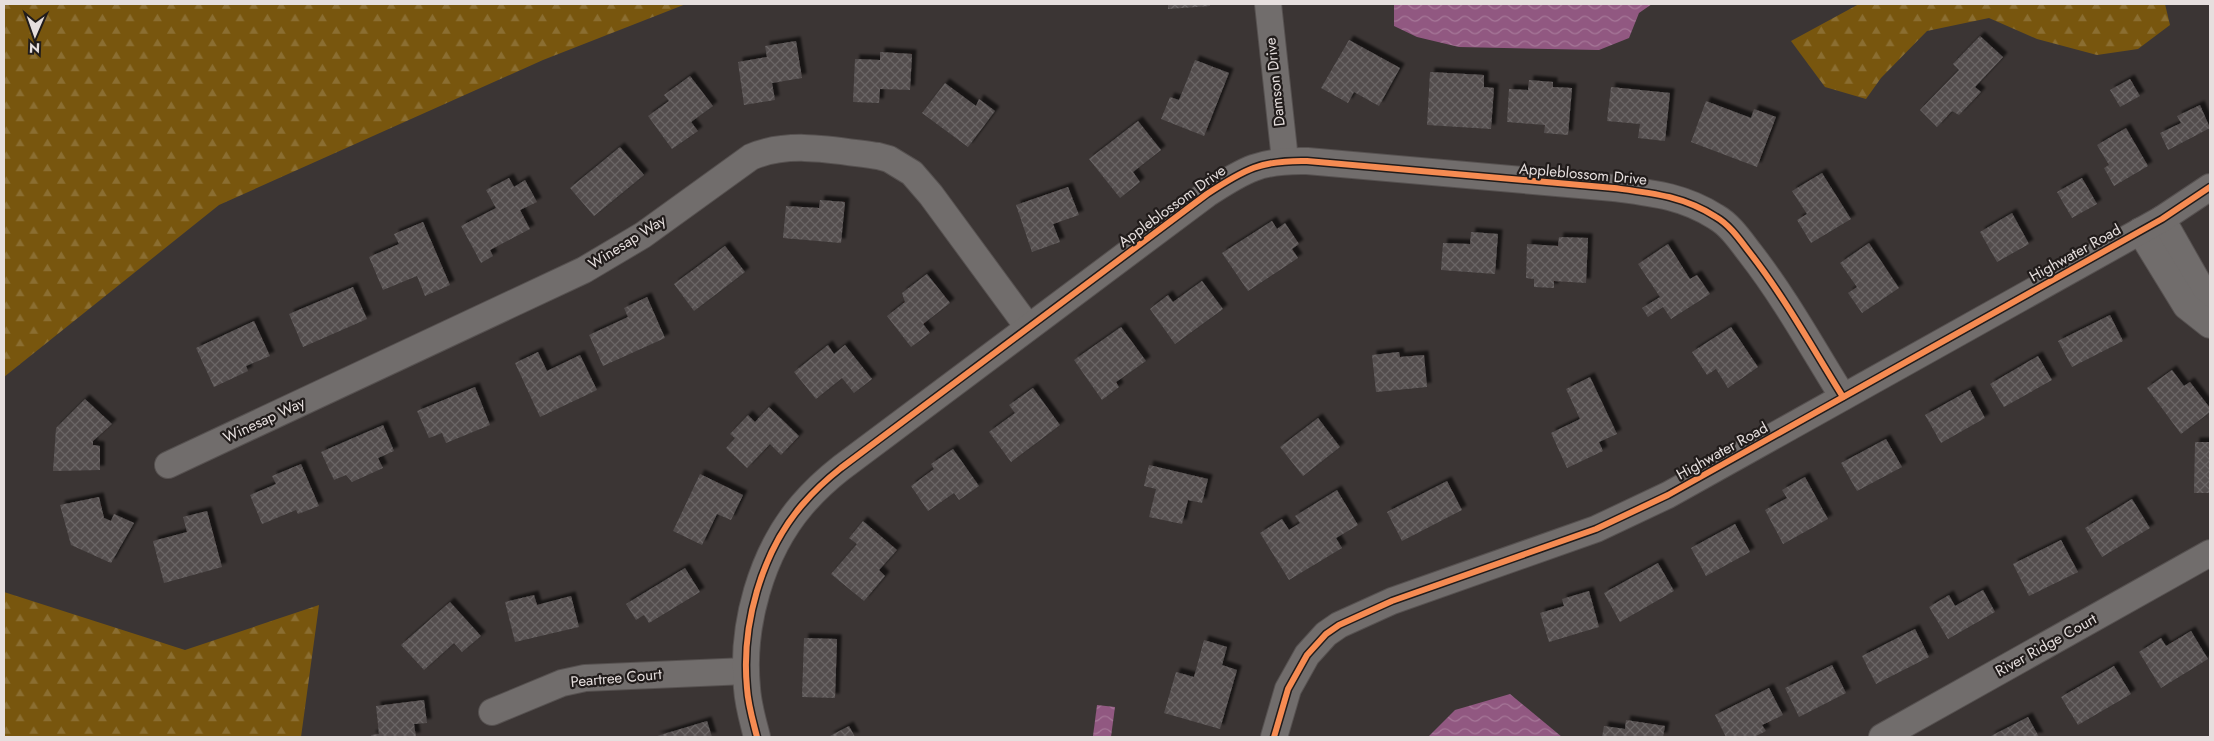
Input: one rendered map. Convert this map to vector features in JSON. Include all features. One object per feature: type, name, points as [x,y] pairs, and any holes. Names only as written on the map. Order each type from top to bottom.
[{"type":"street","name":"Damson Drive","points":[[1268,4],[1285,160]]},
{"type":"street","name":"Winesap Way","points":[[168,465],[584,270],[636,240],[751,157],[763,152],[792,148],[878,156],[889,159],[912,173],[937,202],[1028,327]]},
{"type":"street","name":"Appleblossom Drive","points":[[757,737],[747,690],[748,632],[756,594],[770,558],[783,531],[801,506],[841,468],[1028,327],[1232,178],[1262,164],[1285,160],[1624,189],[1662,194],[1692,204],[1718,218],[1745,246],[1791,312],[1843,397]]},
{"type":"street","name":"Highwater Road","points":[[1274,737],[1288,689],[1307,656],[1326,634],[1339,625],[1392,601],[1596,529],[1676,491],[2151,225],[2210,187]]},
{"type":"street","points":[[2151,225],[2186,306],[2209,322]]},
{"type":"street","name":"River Ridge Court","points":[[1882,737],[2210,553]]},
{"type":"street","name":"Peartree Court","points":[[492,712],[562,683],[585,678],[746,671]]},
{"type":"green space","points":[[4,4],[686,4],[543,60],[219,205],[4,377]]},
{"type":"green space","points":[[1859,4],[2165,4],[2170,25],[2138,49],[2097,55],[2037,39],[1989,18],[1927,31],[1881,78],[1866,99],[1825,87],[1791,41]]},
{"type":"green space","points":[[4,592],[185,650],[319,605],[301,737],[4,737]]},
{"type":"water","points":[[1394,4],[1652,4],[1639,13],[1629,38],[1599,50],[1459,47],[1417,37],[1394,26]]},
{"type":"water","points":[[1510,694],[1562,737],[1428,737],[1455,710]]},
{"type":"water","points":[[1097,705],[1115,707],[1111,737],[1093,736]]},
{"type":"building","points":[[1168,4],[1210,4],[1210,6],[1168,9]]},
{"type":"building","points":[[1980,36],[2003,57],[1975,87],[1981,92],[1959,115],[1952,111],[1937,127],[1920,110],[1959,70],[1953,64]]},
{"type":"building","points":[[1349,40],[1400,68],[1379,106],[1354,92],[1348,103],[1321,88]]},
{"type":"building","points":[[796,41],[802,78],[772,83],[775,100],[744,105],[738,62],[767,57],[765,46]]},
{"type":"building","points":[[880,52],[912,54],[910,90],[880,89],[879,103],[853,102],[855,59],[880,60]]},
{"type":"building","points":[[1195,60],[1229,73],[1204,136],[1161,119],[1170,97],[1179,100]]},
{"type":"building","points":[[1430,72],[1484,75],[1484,87],[1494,88],[1491,129],[1427,125]]},
{"type":"building","points":[[690,76],[713,106],[691,122],[698,131],[672,149],[648,116],[669,101],[664,95]]},
{"type":"building","points":[[2130,79],[2140,96],[2120,107],[2110,90]]},
{"type":"building","points":[[1529,80],[1553,82],[1553,87],[1572,88],[1568,135],[1544,133],[1545,125],[1507,122],[1509,89],[1528,90]]},
{"type":"building","points":[[945,83],[976,106],[979,99],[995,111],[968,147],[922,113]]},
{"type":"building","points":[[1611,87],[1670,93],[1665,141],[1638,138],[1640,124],[1607,121]]},
{"type":"building","points":[[1706,101],[1751,118],[1754,109],[1776,117],[1757,167],[1691,142]]},
{"type":"building","points":[[2200,105],[2210,128],[2168,150],[2160,133],[2181,123],[2177,116]]},
{"type":"building","points":[[1138,121],[1161,150],[1133,172],[1140,182],[1120,198],[1089,159]]},
{"type":"building","points":[[2126,128],[2148,166],[2114,186],[2104,168],[2109,165],[2097,145]]},
{"type":"building","points":[[620,147],[644,175],[594,216],[570,188]]},
{"type":"building","points":[[1822,173],[1851,219],[1811,243],[1797,220],[1807,214],[1792,191]]},
{"type":"building","points":[[509,178],[514,187],[525,180],[537,202],[520,210],[530,229],[490,250],[493,256],[481,263],[461,226],[496,208],[486,190]]},
{"type":"building","points":[[2082,178],[2097,204],[2072,218],[2057,192]]},
{"type":"building","points":[[1068,187],[1079,215],[1053,224],[1060,242],[1032,252],[1016,205]]},
{"type":"building","points":[[820,200],[845,202],[841,243],[783,238],[786,206],[819,208]]},
{"type":"building","points":[[2012,213],[2029,244],[1997,262],[1980,232]]},
{"type":"building","points":[[1272,221],[1277,229],[1285,223],[1299,244],[1292,249],[1298,258],[1248,291],[1222,253]]},
{"type":"building","points":[[423,222],[450,285],[425,296],[417,276],[383,290],[369,257],[399,244],[394,234]]},
{"type":"building","points":[[1471,232],[1498,234],[1495,274],[1441,270],[1443,243],[1470,244]]},
{"type":"building","points":[[1559,237],[1588,238],[1586,283],[1554,281],[1554,288],[1534,287],[1534,279],[1526,278],[1527,244],[1558,246]]},
{"type":"building","points":[[1869,243],[1899,288],[1862,313],[1848,293],[1857,287],[1840,263]]},
{"type":"building","points":[[1668,244],[1690,279],[1697,275],[1710,294],[1671,319],[1663,307],[1648,317],[1642,308],[1660,297],[1638,264]]},
{"type":"building","points":[[725,246],[745,272],[694,311],[674,284]]},
{"type":"building","points":[[927,274],[950,303],[923,324],[930,333],[911,347],[887,316],[905,302],[902,293]]},
{"type":"building","points":[[1202,281],[1223,309],[1175,344],[1150,309],[1168,295],[1173,302]]},
{"type":"building","points":[[353,287],[367,319],[303,347],[289,314]]},
{"type":"building","points":[[647,297],[665,338],[603,366],[589,335],[628,317],[624,308]]},
{"type":"building","points":[[2110,315],[2123,341],[2072,367],[2058,341]]},
{"type":"building","points":[[254,321],[270,356],[246,366],[248,371],[214,387],[196,348]]},
{"type":"building","points":[[1121,327],[1146,361],[1116,382],[1119,387],[1102,400],[1074,360]]},
{"type":"building","points":[[1731,327],[1758,367],[1728,388],[1716,369],[1707,375],[1692,352]]},
{"type":"building","points":[[828,345],[834,354],[845,345],[872,379],[854,393],[842,378],[816,399],[794,372]]},
{"type":"building","points":[[538,352],[547,371],[580,355],[597,390],[540,417],[515,363]]},
{"type":"building","points":[[1399,352],[1400,357],[1424,355],[1427,387],[1376,392],[1372,355]]},
{"type":"building","points":[[2038,356],[2052,380],[2004,407],[1990,384]]},
{"type":"building","points":[[2172,370],[2184,386],[2190,382],[2210,408],[2210,412],[2181,434],[2147,388]]},
{"type":"building","points":[[1590,377],[1617,434],[1599,442],[1603,451],[1567,468],[1551,433],[1580,419],[1566,389]]},
{"type":"building","points":[[475,387],[490,425],[446,443],[442,433],[429,438],[417,411]]},
{"type":"building","points":[[1033,388],[1060,425],[1011,462],[989,432],[1015,413],[1009,405]]},
{"type":"building","points":[[1970,390],[1985,418],[1941,443],[1925,415]]},
{"type":"building","points":[[85,399],[112,424],[93,441],[93,445],[100,446],[100,470],[53,471],[56,428]]},
{"type":"building","points":[[769,407],[799,436],[781,455],[770,444],[747,468],[726,448],[735,438],[730,434],[748,415],[755,422]]},
{"type":"building","points":[[1318,418],[1340,447],[1303,476],[1280,447]]},
{"type":"building","points":[[383,425],[394,451],[378,458],[383,468],[352,482],[346,475],[334,480],[321,452]]},
{"type":"building","points":[[1886,439],[1902,467],[1857,491],[1841,463]]},
{"type":"building","points":[[2195,442],[2210,442],[2210,493],[2194,493]]},
{"type":"building","points":[[953,449],[979,486],[959,500],[954,493],[928,511],[911,486],[934,469],[931,464]]},
{"type":"building","points":[[301,464],[319,506],[298,514],[296,510],[262,524],[250,495],[276,484],[272,476]]},
{"type":"building","points":[[1149,465],[1208,479],[1202,503],[1188,500],[1182,524],[1149,517],[1156,489],[1144,486]]},
{"type":"building","points":[[700,474],[743,495],[731,520],[717,514],[702,545],[673,531]]},
{"type":"building","points":[[1805,477],[1828,519],[1783,544],[1765,510],[1787,498],[1782,490]]},
{"type":"building","points":[[1447,481],[1462,510],[1402,541],[1387,512]]},
{"type":"building","points":[[1337,490],[1358,525],[1336,538],[1342,548],[1289,580],[1260,533],[1282,519],[1289,530],[1300,523],[1295,516]]},
{"type":"building","points":[[99,497],[104,518],[111,521],[114,514],[134,523],[111,563],[71,545],[60,505]]},
{"type":"building","points":[[2132,499],[2150,528],[2102,557],[2085,528]]},
{"type":"building","points":[[207,511],[222,567],[164,583],[153,541],[187,532],[183,517]]},
{"type":"building","points":[[863,521],[897,550],[879,570],[885,576],[864,601],[831,574],[857,544],[849,538]]},
{"type":"building","points":[[1735,524],[1750,552],[1706,576],[1691,548]]},
{"type":"building","points":[[2061,540],[2078,572],[2029,596],[2013,564]]},
{"type":"building","points":[[1658,563],[1674,591],[1620,622],[1604,593]]},
{"type":"building","points":[[685,568],[700,592],[649,623],[644,615],[636,620],[626,604]]},
{"type":"building","points":[[1983,590],[1995,612],[1948,639],[1929,607],[1949,595],[1955,606]]},
{"type":"building","points":[[1589,591],[1599,627],[1549,642],[1540,613],[1564,606],[1562,599]]},
{"type":"building","points":[[534,595],[537,605],[571,596],[579,627],[515,642],[505,602]]},
{"type":"building","points":[[450,602],[481,636],[462,652],[454,643],[424,670],[401,645]]},
{"type":"building","points":[[1915,629],[1929,657],[1876,684],[1862,656]]},
{"type":"building","points":[[2191,631],[2208,659],[2161,688],[2139,652],[2161,638],[2166,646]]},
{"type":"building","points":[[804,638],[837,639],[835,698],[802,697]]},
{"type":"building","points":[[1204,640],[1227,647],[1222,665],[1237,670],[1220,729],[1164,713],[1176,672],[1194,677]]},
{"type":"building","points":[[1832,665],[1846,693],[1799,717],[1785,688]]},
{"type":"building","points":[[2114,666],[2131,694],[2078,725],[2061,697]]},
{"type":"building","points":[[1769,688],[1783,715],[1762,725],[1766,731],[1754,737],[1726,737],[1715,715]]},
{"type":"building","points":[[424,700],[427,723],[414,724],[416,737],[372,737],[371,735],[379,734],[376,706]]},
{"type":"building","points":[[2028,717],[2039,737],[1989,737]]},
{"type":"building","points":[[1626,720],[1665,726],[1663,737],[1602,737],[1604,726],[1625,729]]},
{"type":"building","points":[[707,721],[712,737],[654,737]]},
{"type":"building","points":[[849,726],[855,737],[828,737]]},
{"type":"cycle path","points":[[757,737],[747,688],[747,640],[751,616],[757,591],[775,545],[802,505],[841,468],[1207,194],[1243,172],[1265,164],[1307,161],[1614,188],[1667,196],[1691,204],[1721,220],[1739,238],[1787,306],[1843,397]]},
{"type":"cycle path","points":[[1274,737],[1288,689],[1307,655],[1326,634],[1339,625],[1392,601],[1596,529],[1668,495],[2162,219],[2210,187]]}]
